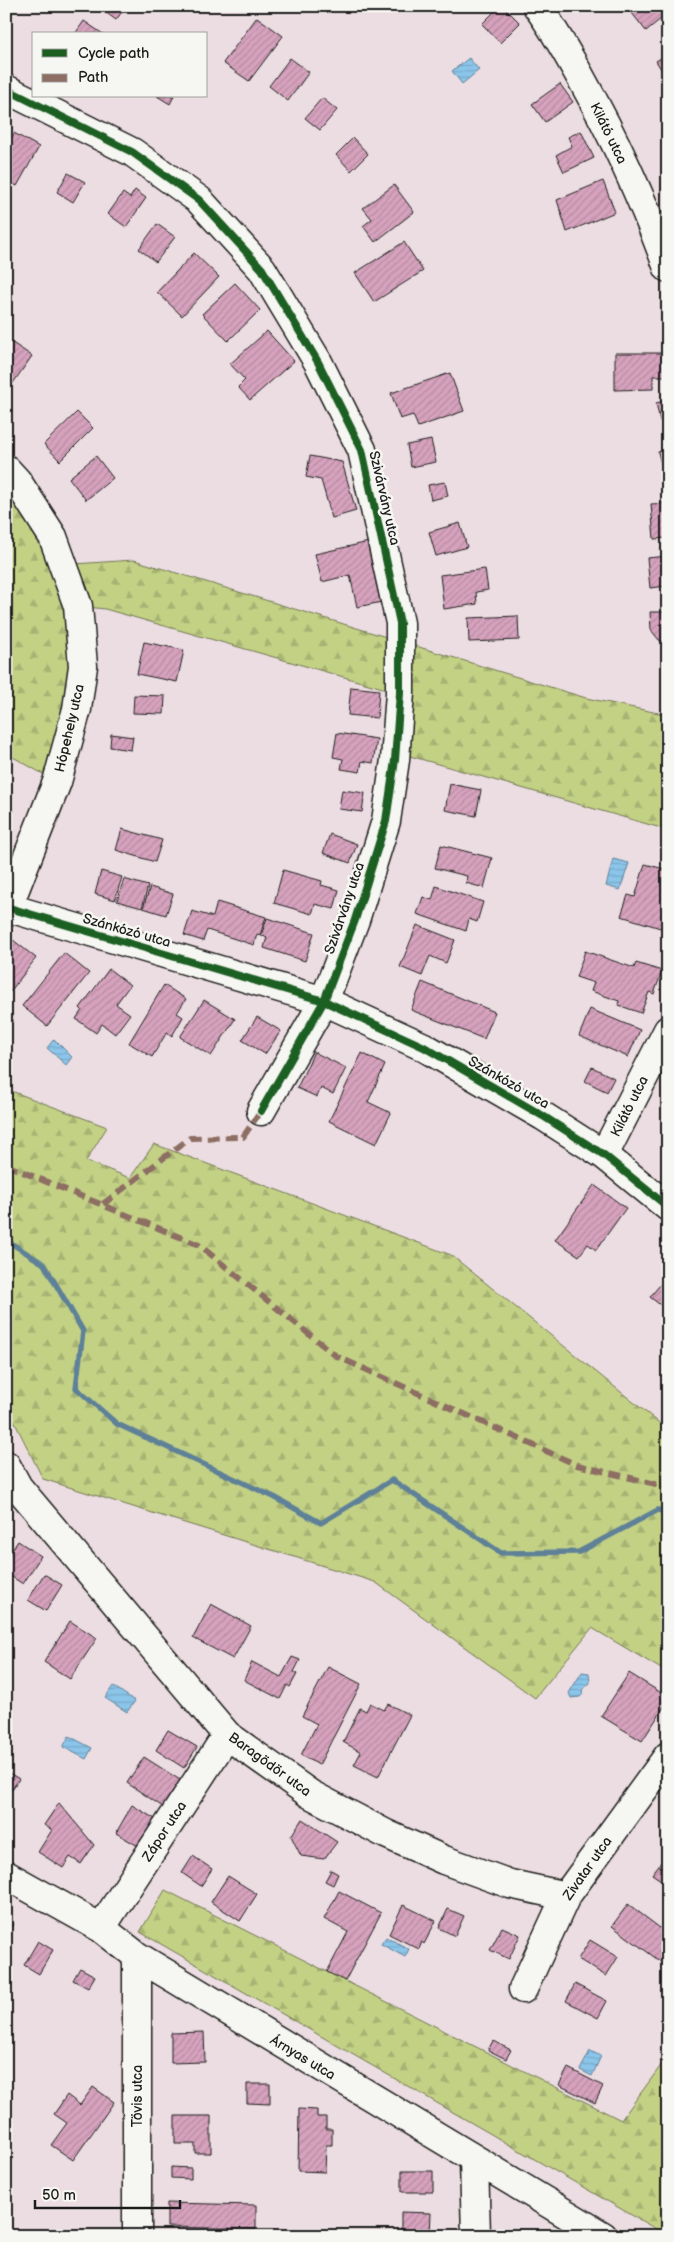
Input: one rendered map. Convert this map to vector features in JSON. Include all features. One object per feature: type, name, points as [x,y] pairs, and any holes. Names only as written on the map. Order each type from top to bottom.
[{"type":"street","name":"Kilátó utca","points":[[537,6],[552,26],[609,129],[668,268]]},
{"type":"street","name":"Szivárvány utca","points":[[6,89],[132,152],[199,200],[262,269],[318,362],[362,450],[400,623],[400,693],[395,760],[386,821],[355,920],[324,1001]]},
{"type":"street","name":"Hópehely utca","points":[[6,469],[17,481],[53,537],[78,606],[83,666],[77,709],[57,782],[7,909]]},
{"type":"street","name":"Szánkózó utca","points":[[7,909],[324,1001],[424,1047],[543,1116],[604,1155],[668,1207]]},
{"type":"street","points":[[261,1111],[324,1001]]},
{"type":"street","name":"Kilátó utca","points":[[604,1155],[668,1030]]},
{"type":"street","name":"Baragödör utca","points":[[10,1480],[227,1734],[310,1794],[386,1834],[444,1860],[510,1884],[566,1896]]},
{"type":"street","name":"Zápor utca","points":[[101,1928],[227,1734]]},
{"type":"street","name":"Zivatar utca","points":[[523,1989],[566,1896],[668,1756]]},
{"type":"street","name":"Árnyas utca","points":[[6,1875],[101,1928],[137,1956],[603,2236]]},
{"type":"street","name":"Tövis utca","points":[[136,2236],[137,1956]]},
{"type":"street","points":[[474,2160],[476,2236]]},
{"type":"green space","points":[[6,474],[59,565],[134,560],[586,698],[668,715],[668,830],[403,754],[400,693],[105,609],[78,606],[57,782],[6,753]]},
{"type":"green space","points":[[6,1089],[107,1127],[86,1161],[130,1178],[154,1144],[451,1255],[668,1430],[668,1673],[592,1628],[535,1698],[375,1582],[43,1479],[6,1405]]},
{"type":"green space","points":[[165,1890],[621,2120],[668,2056],[668,2236],[140,1932]]},
{"type":"water","points":[[469,58],[479,70],[462,84],[452,71]]},
{"type":"water","points":[[613,859],[629,863],[620,890],[606,886]]},
{"type":"water","points":[[54,1039],[72,1057],[66,1065],[47,1048]]},
{"type":"water","points":[[582,1672],[589,1673],[590,1683],[582,1690],[583,1694],[580,1697],[571,1698],[569,1693]]},
{"type":"water","points":[[113,1686],[135,1701],[127,1712],[105,1698]]},
{"type":"water","points":[[69,1736],[92,1748],[86,1759],[63,1747]]},
{"type":"water","points":[[386,1937],[409,1949],[405,1957],[381,1944]]},
{"type":"water","points":[[590,2051],[601,2056],[592,2076],[580,2070]]},
{"type":"building","points":[[97,6],[126,6],[116,20]]},
{"type":"building","points":[[500,6],[503,6],[520,23],[500,43],[482,24]]},
{"type":"building","points":[[631,6],[668,6],[668,13],[646,31],[628,8]]},
{"type":"building","points":[[257,17],[283,36],[249,81],[223,63]]},
{"type":"building","points":[[84,21],[100,32],[76,32]]},
{"type":"building","points":[[668,41],[668,51],[663,44]]},
{"type":"building","points":[[668,54],[668,80],[656,61]]},
{"type":"building","points":[[290,58],[309,72],[288,101],[269,86]]},
{"type":"building","points":[[560,84],[573,102],[545,122],[532,104]]},
{"type":"building","points":[[160,98],[173,98],[170,104]]},
{"type":"building","points":[[322,98],[337,110],[320,130],[305,118]]},
{"type":"building","points":[[581,131],[594,158],[564,172],[556,155],[572,146],[568,137]]},
{"type":"building","points":[[14,133],[39,147],[17,186],[6,180],[6,146]]},
{"type":"building","points":[[353,138],[368,154],[351,171],[336,155]]},
{"type":"building","points":[[68,173],[85,182],[73,202],[57,192]]},
{"type":"building","points":[[603,181],[615,212],[567,232],[557,200]]},
{"type":"building","points":[[394,185],[414,212],[375,242],[363,226],[372,219],[363,208]]},
{"type":"building","points":[[135,190],[146,198],[126,227],[108,214],[123,193],[130,198]]},
{"type":"building","points":[[157,224],[175,237],[156,262],[139,249]]},
{"type":"building","points":[[404,242],[423,271],[374,302],[355,273]]},
{"type":"building","points":[[194,253],[219,277],[182,316],[157,292]]},
{"type":"building","points":[[235,283],[260,310],[228,341],[202,314]]},
{"type":"building","points":[[267,331],[294,361],[250,400],[238,387],[245,380],[230,364]]},
{"type":"building","points":[[8,340],[32,356],[6,393],[6,342]]},
{"type":"building","points":[[615,353],[668,353],[668,376],[653,376],[653,389],[615,390]]},
{"type":"building","points":[[450,373],[464,411],[418,427],[413,415],[400,419],[391,393]]},
{"type":"building","points":[[668,400],[668,419],[660,421],[656,403]]},
{"type":"building","points":[[77,412],[93,428],[60,461],[44,444]]},
{"type":"building","points":[[431,440],[436,462],[411,467],[407,445]]},
{"type":"building","points":[[668,449],[668,475],[664,476],[658,452]]},
{"type":"building","points":[[96,456],[113,478],[86,500],[69,478]]},
{"type":"building","points":[[310,456],[342,462],[356,511],[332,518],[321,480],[306,477]]},
{"type":"building","points":[[445,482],[448,496],[431,500],[428,485]]},
{"type":"building","points":[[668,503],[668,538],[654,539],[651,504]]},
{"type":"building","points":[[460,523],[467,547],[436,556],[429,532]]},
{"type":"building","points":[[369,542],[382,602],[357,607],[350,575],[322,582],[315,554]]},
{"type":"building","points":[[668,556],[668,598],[667,586],[650,588],[647,558]]},
{"type":"building","points":[[485,569],[488,590],[476,592],[477,604],[444,609],[440,575]]},
{"type":"building","points":[[650,612],[668,612],[668,643],[659,640],[651,630]]},
{"type":"building","points":[[518,616],[519,640],[469,642],[468,618]]},
{"type":"building","points":[[144,642],[184,650],[177,682],[137,674]]},
{"type":"building","points":[[351,687],[379,690],[377,718],[348,715]]},
{"type":"building","points":[[134,695],[165,696],[164,714],[133,713]]},
{"type":"building","points":[[337,733],[377,739],[373,763],[362,761],[360,772],[341,769],[343,759],[333,757]]},
{"type":"building","points":[[111,734],[133,737],[131,750],[110,747]]},
{"type":"building","points":[[450,784],[481,790],[476,816],[445,810]]},
{"type":"building","points":[[342,790],[365,793],[362,812],[339,809]]},
{"type":"building","points":[[6,803],[14,811],[6,820]]},
{"type":"building","points":[[122,829],[162,840],[155,862],[116,850]]},
{"type":"building","points":[[330,834],[357,844],[350,863],[323,853]]},
{"type":"building","points":[[441,845],[492,858],[484,888],[466,883],[467,876],[435,868]]},
{"type":"building","points":[[645,864],[668,870],[668,891],[664,904],[668,906],[667,930],[621,916],[628,895],[635,897]]},
{"type":"building","points":[[283,870],[322,881],[321,885],[339,890],[334,909],[315,904],[312,914],[274,903]]},
{"type":"building","points":[[101,871],[122,877],[115,900],[95,894]]},
{"type":"building","points":[[124,879],[148,886],[142,908],[117,901]]},
{"type":"building","points":[[436,886],[483,902],[477,922],[469,919],[466,931],[417,914],[423,897],[432,900]]},
{"type":"building","points":[[150,887],[173,894],[166,915],[143,908]]},
{"type":"building","points":[[217,902],[266,917],[260,935],[257,934],[254,945],[207,930],[203,941],[184,935],[192,911],[213,917]]},
{"type":"building","points":[[267,918],[314,933],[305,961],[264,948],[267,937],[261,936]]},
{"type":"building","points":[[417,925],[455,940],[446,963],[430,956],[422,976],[400,967]]},
{"type":"building","points":[[13,940],[36,958],[10,992],[6,989],[6,948]]},
{"type":"building","points":[[585,951],[634,968],[636,963],[662,971],[654,994],[649,992],[641,1013],[618,1005],[619,1001],[591,991],[594,983],[576,977]]},
{"type":"building","points":[[64,953],[89,973],[47,1026],[22,1006]]},
{"type":"building","points":[[109,969],[130,985],[116,1004],[130,1014],[115,1034],[102,1024],[96,1033],[76,1019],[82,1010],[80,1008]]},
{"type":"building","points":[[422,982],[495,1012],[484,1039],[411,1010]]},
{"type":"building","points":[[164,985],[186,999],[177,1013],[183,1017],[172,1036],[167,1032],[152,1057],[129,1043]]},
{"type":"building","points":[[204,1000],[235,1019],[211,1056],[180,1037]]},
{"type":"building","points":[[590,1009],[640,1030],[628,1057],[579,1036]]},
{"type":"building","points":[[257,1017],[281,1031],[265,1054],[242,1040]]},
{"type":"building","points":[[314,1052],[346,1068],[333,1094],[321,1088],[317,1097],[297,1088]]},
{"type":"building","points":[[362,1053],[385,1065],[368,1102],[391,1113],[376,1144],[329,1121]]},
{"type":"building","points":[[592,1067],[614,1078],[607,1092],[585,1081]]},
{"type":"building","points":[[594,1185],[626,1208],[596,1250],[588,1244],[579,1256],[555,1240]]},
{"type":"building","points":[[668,1275],[668,1311],[650,1297]]},
{"type":"building","points":[[18,1541],[41,1556],[23,1584],[6,1573],[6,1559]]},
{"type":"building","points":[[44,1574],[62,1585],[46,1611],[28,1600]]},
{"type":"building","points":[[211,1604],[251,1626],[233,1659],[193,1638]]},
{"type":"building","points":[[70,1621],[97,1638],[70,1679],[44,1662]]},
{"type":"building","points":[[292,1657],[300,1660],[294,1672],[297,1674],[290,1687],[287,1685],[280,1699],[244,1680],[252,1662],[281,1677]]},
{"type":"building","points":[[328,1667],[361,1684],[319,1765],[301,1755],[317,1724],[302,1716]]},
{"type":"building","points":[[629,1673],[668,1697],[668,1701],[642,1741],[601,1716]]},
{"type":"building","points":[[370,1703],[384,1710],[388,1704],[410,1715],[378,1777],[354,1765],[361,1752],[343,1742],[360,1708],[366,1711]]},
{"type":"building","points":[[168,1730],[197,1747],[184,1768],[156,1750]]},
{"type":"building","points":[[144,1757],[180,1780],[163,1807],[127,1783]]},
{"type":"building","points":[[6,1771],[19,1779],[6,1798]]},
{"type":"building","points":[[59,1803],[94,1845],[81,1864],[70,1857],[63,1868],[38,1852],[52,1830],[44,1825]]},
{"type":"building","points":[[132,1805],[155,1819],[138,1846],[116,1833]]},
{"type":"building","points":[[302,1819],[337,1842],[324,1859],[301,1856],[291,1836]]},
{"type":"building","points":[[668,1853],[668,1885],[652,1874]]},
{"type":"building","points":[[193,1856],[212,1869],[201,1886],[182,1873]]},
{"type":"building","points":[[331,1870],[338,1874],[333,1885],[325,1881]]},
{"type":"building","points":[[228,1876],[257,1894],[240,1921],[211,1902]]},
{"type":"building","points":[[339,1891],[381,1913],[345,1981],[327,1972],[348,1932],[324,1919]]},
{"type":"building","points":[[628,1904],[668,1934],[668,1961],[665,1965],[612,1926]]},
{"type":"building","points":[[403,1905],[436,1921],[424,1944],[422,1942],[419,1949],[389,1934]]},
{"type":"building","points":[[448,1909],[464,1916],[455,1936],[439,1928]]},
{"type":"building","points":[[6,1920],[13,1924],[6,1936]]},
{"type":"building","points":[[502,1927],[520,1935],[509,1959],[490,1950]]},
{"type":"building","points":[[590,1940],[618,1957],[606,1976],[578,1959]]},
{"type":"building","points":[[38,1941],[53,1950],[39,1974],[24,1965]]},
{"type":"building","points":[[80,1968],[95,1976],[88,1988],[73,1980]]},
{"type":"building","points":[[575,1984],[607,2001],[598,2018],[566,2001]]},
{"type":"building","points":[[204,2032],[205,2062],[171,2063],[171,2033]]},
{"type":"building","points":[[493,2041],[511,2050],[506,2059],[488,2050]]},
{"type":"building","points":[[568,2068],[603,2086],[595,2103],[559,2085]]},
{"type":"building","points":[[247,2084],[270,2084],[270,2104],[247,2103]]},
{"type":"building","points":[[93,2087],[114,2102],[73,2160],[51,2145],[67,2123],[54,2114],[67,2095],[80,2105]]},
{"type":"building","points":[[299,2109],[317,2110],[317,2117],[326,2117],[326,2129],[332,2129],[332,2145],[326,2145],[325,2172],[298,2171]]},
{"type":"building","points":[[175,2116],[211,2116],[211,2153],[195,2153],[195,2144],[175,2144]]},
{"type":"building","points":[[171,2167],[191,2168],[191,2179],[171,2178]]},
{"type":"building","points":[[402,2171],[433,2171],[433,2192],[402,2192]]},
{"type":"building","points":[[167,2203],[256,2205],[256,2229],[167,2227]]},
{"type":"building","points":[[401,2212],[431,2213],[430,2236],[401,2235]]},
{"type":"building","points":[[501,2230],[520,2230],[520,2236],[501,2236]]},
{"type":"waterway","points":[[6,1240],[44,1264],[83,1331],[76,1388],[117,1424],[274,1497],[321,1523],[392,1480],[501,1553],[579,1552],[658,1510],[668,1512]]},
{"type":"marked path","points":[[103,1204],[190,1138],[243,1137],[261,1111]]},
{"type":"marked path","points":[[6,1165],[199,1245],[336,1356],[577,1465],[668,1487]]},
{"type":"cycle path","points":[[6,89],[132,152],[199,200],[262,269],[318,362],[362,450],[400,623],[400,693],[395,760],[386,821],[355,920],[324,1001],[261,1111]]},
{"type":"cycle path","points":[[6,907],[324,1001],[424,1047],[543,1116],[604,1155],[668,1207]]}]
